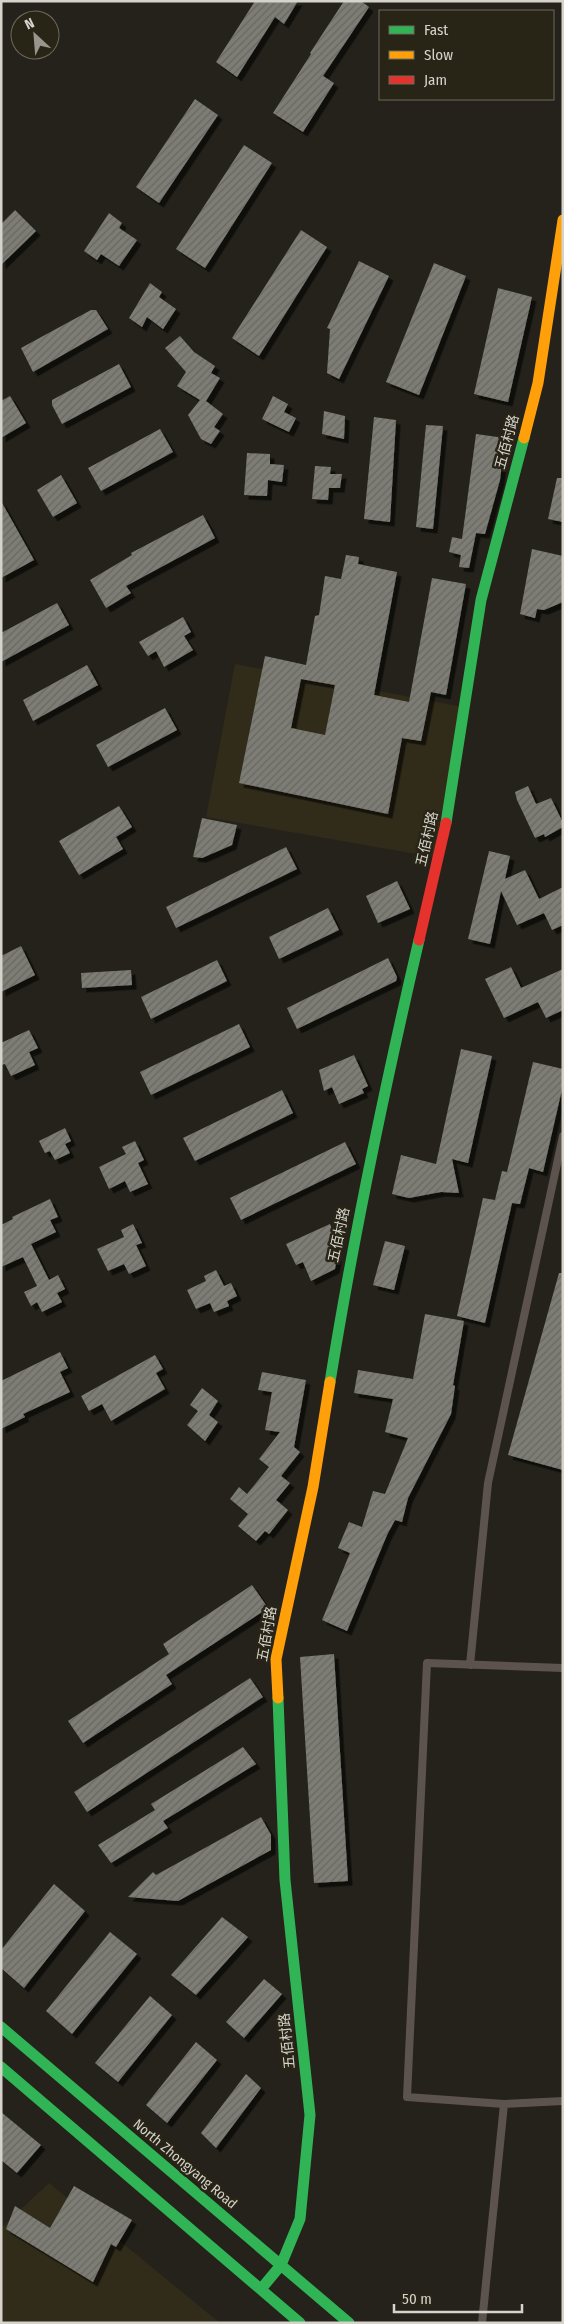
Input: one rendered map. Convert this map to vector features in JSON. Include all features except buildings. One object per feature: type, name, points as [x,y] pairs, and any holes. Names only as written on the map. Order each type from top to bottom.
[{"type":"street","name":"五佰村路","points":[[260,2289],[280,2265],[300,2219],[310,2115],[285,1880],[276,1659],[313,1487],[349,1263],[392,1055],[449,808],[481,600],[538,383],[563,220]]},
{"type":"street","name":"North Zhongyang Road","points":[[1,2027],[349,2323]]},
{"type":"street","points":[[1,2067],[300,2323]]},
{"type":"lane","points":[[470,1665],[488,1483],[563,1136]]},
{"type":"lane","points":[[563,1668],[427,1663],[407,2097],[504,2104],[563,2101]]},
{"type":"lane","points":[[482,2323],[504,2104]]},
{"type":"shaded area","points":[[235,664],[463,707],[433,857],[206,817]]},
{"type":"shaded area","points":[[49,2183],[220,2323],[1,2323],[1,2228]]},
{"type":"traffic: fast","points":[[446,823],[481,600],[524,438]]},
{"type":"traffic: fast","points":[[330,1382],[371,1160],[419,940]]},
{"type":"traffic: fast","points":[[261,2289],[281,2265],[300,2219],[310,2115],[285,1880],[278,1698]]},
{"type":"traffic: fast","points":[[1,2027],[349,2323]]},
{"type":"traffic: fast","points":[[1,2067],[300,2323]]},
{"type":"traffic: slow","points":[[524,438],[538,383],[563,220]]},
{"type":"traffic: slow","points":[[278,1698],[276,1659],[313,1487],[330,1382]]},
{"type":"traffic: jam","points":[[419,940],[446,823]]}]
